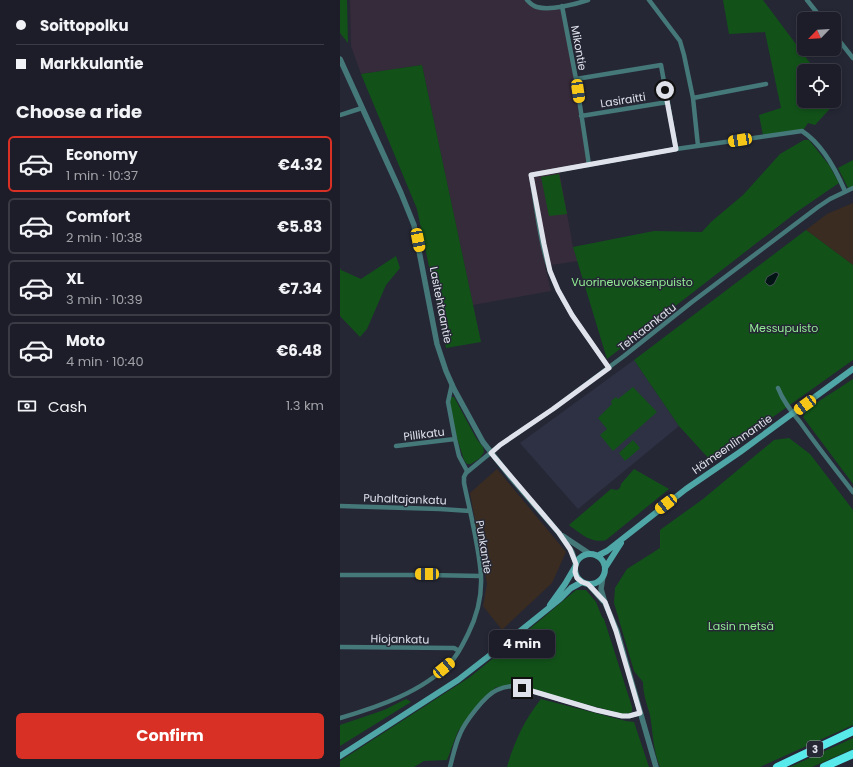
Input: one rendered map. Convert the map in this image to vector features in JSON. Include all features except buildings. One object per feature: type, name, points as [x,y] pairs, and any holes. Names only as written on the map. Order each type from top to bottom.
[{"type":"highway","name":"3","points":[[777,767],[853,731]]},
{"type":"highway","name":"3","points":[[824,767],[853,754]]},
{"type":"main road","name":"Hämeenlinnantie","points":[[594,555],[607,551],[686,488],[740,452],[853,369]]},
{"type":"main road","name":"Hämeenlinnantie","points":[[605,568],[625,538]]},
{"type":"main road","points":[[340,756],[458,680],[486,659],[560,599],[572,588],[585,583],[598,582],[603,576],[605,568],[603,562],[594,555],[582,557],[547,609]]},
{"type":"main road","points":[[576,565],[576,574],[585,583]]},
{"type":"street","points":[[527,0],[531,5],[541,8],[562,6],[588,0]]},
{"type":"street","points":[[649,0],[680,41],[693,98],[698,146]]},
{"type":"street","points":[[807,0],[816,12]]},
{"type":"street","name":"Mikontie","points":[[562,6],[576,79],[589,165]]},
{"type":"street","points":[[841,43],[853,58]]},
{"type":"street","name":"Lasitehtaantie","points":[[340,59],[414,225],[437,344],[452,384],[473,425],[491,453],[559,533],[572,552],[576,565]]},
{"type":"street","points":[[576,79],[661,65],[676,149]]},
{"type":"street","points":[[693,98],[766,84]]},
{"type":"street","name":"Lasiraitti","points":[[581,116],[668,102]]},
{"type":"street","points":[[340,115],[362,108]]},
{"type":"street","points":[[609,368],[582,330],[561,295],[550,271],[531,175],[676,149],[802,130],[809,135],[824,154],[845,191]]},
{"type":"street","name":"Tehtaankatu","points":[[491,453],[500,445],[609,368],[818,207],[853,188]]},
{"type":"street","name":"Punkantie","points":[[340,718],[380,706],[413,689],[438,673],[459,651],[475,619],[480,593],[481,576],[464,483],[464,475],[467,471],[460,456],[455,439],[448,402],[452,384]]},
{"type":"street","points":[[778,388],[782,399],[819,450],[853,492]]},
{"type":"street","name":"Pillikatu","points":[[396,446],[455,439]]},
{"type":"street","points":[[467,471],[491,453]]},
{"type":"street","name":"Puhaltajankatu","points":[[340,506],[470,511]]},
{"type":"street","name":"Lasitehtaantie","points":[[559,533],[594,555]]},
{"type":"street","points":[[340,575],[427,574],[481,576]]},
{"type":"street","points":[[603,576],[601,589],[616,631],[656,767]]},
{"type":"street","points":[[585,583],[605,602]]},
{"type":"street","name":"Hiojankatu","points":[[340,647],[454,648],[459,651]]},
{"type":"street","points":[[450,767],[454,749],[462,729],[487,697],[502,687],[515,686],[596,710],[622,716],[640,713]]},
{"type":"shaded area","points":[[350,0],[527,0],[536,7],[562,6],[589,165],[559,170],[573,247],[578,261],[545,266],[551,291],[473,305],[422,65],[361,74],[351,46]]},
{"type":"shaded area","points":[[853,203],[853,265],[806,230],[827,214]]},
{"type":"shaded area","points":[[776,272],[779,274],[774,284],[770,286],[768,285],[765,282],[767,277]]},
{"type":"shaded area","points":[[634,360],[679,426],[578,509],[520,443]]},
{"type":"shaded area","points":[[497,469],[566,552],[552,583],[502,630],[483,606],[487,584],[470,493]]},
{"type":"green space","points":[[340,0],[347,0],[348,43],[340,33]]},
{"type":"green space","points":[[723,0],[763,0],[797,46],[797,56],[805,56],[811,64],[797,64],[797,108],[831,108],[815,125],[808,123],[804,129],[763,135],[759,115],[781,108],[765,32],[729,34]]},
{"type":"green space","points":[[422,65],[481,342],[446,348],[417,209],[361,74]]},
{"type":"green space","name":"Vuorineuvoksenpuisto","points":[[804,140],[809,140],[829,165],[839,183],[798,211],[607,359],[573,247],[654,231],[702,232],[711,222],[743,195],[780,154]]},
{"type":"green space","points":[[853,160],[853,186],[848,188],[838,168]]},
{"type":"green space","points":[[559,174],[567,214],[549,216],[541,177]]},
{"type":"green space","name":"Messupuisto","points":[[806,230],[853,265],[853,360],[711,461],[679,426],[634,360]]},
{"type":"green space","points":[[396,256],[400,268],[386,285],[367,329],[360,337],[340,316],[340,268],[341,270],[361,279]]},
{"type":"green space","points":[[853,379],[853,484],[803,417],[807,409]]},
{"type":"green space","points":[[633,387],[657,412],[613,451],[600,435],[607,429],[598,418],[612,404],[611,401],[616,397],[618,399]]},
{"type":"green space","points":[[451,397],[454,397],[476,438],[483,447],[484,452],[480,458],[471,464],[467,464],[464,460],[455,432],[450,402]]},
{"type":"green space","name":"Lasin metsä","points":[[789,438],[810,454],[853,510],[853,725],[760,767],[660,767],[655,748],[650,715],[644,695],[643,682],[634,671],[614,603],[615,588],[627,569],[660,548],[660,530],[703,499],[774,440]]},
{"type":"green space","points":[[633,440],[640,448],[625,461],[619,453]]},
{"type":"green space","points":[[634,469],[669,489],[606,540],[601,541],[591,539],[569,525],[611,489],[617,490],[620,488],[621,484]]},
{"type":"green space","points":[[576,590],[586,590],[596,602],[604,619],[632,707],[632,711],[630,713],[623,714],[544,693],[496,687],[458,731],[447,760],[424,761],[414,767],[340,767],[340,761],[470,677]]},
{"type":"green space","points":[[406,699],[411,702],[340,746],[340,725],[384,710]]},
{"type":"green space","points":[[541,699],[634,722],[649,767],[507,767],[521,731]]},
{"type":"green space","points":[[853,738],[853,749],[812,767],[790,767]]},
{"type":"route","points":[[522,688],[596,710],[622,716],[640,713],[612,617],[605,602],[588,584],[577,578],[575,572],[576,564],[572,552],[559,533],[491,453],[500,445],[609,368],[572,315],[555,284],[547,261],[531,175],[676,149],[665,90]]}]
